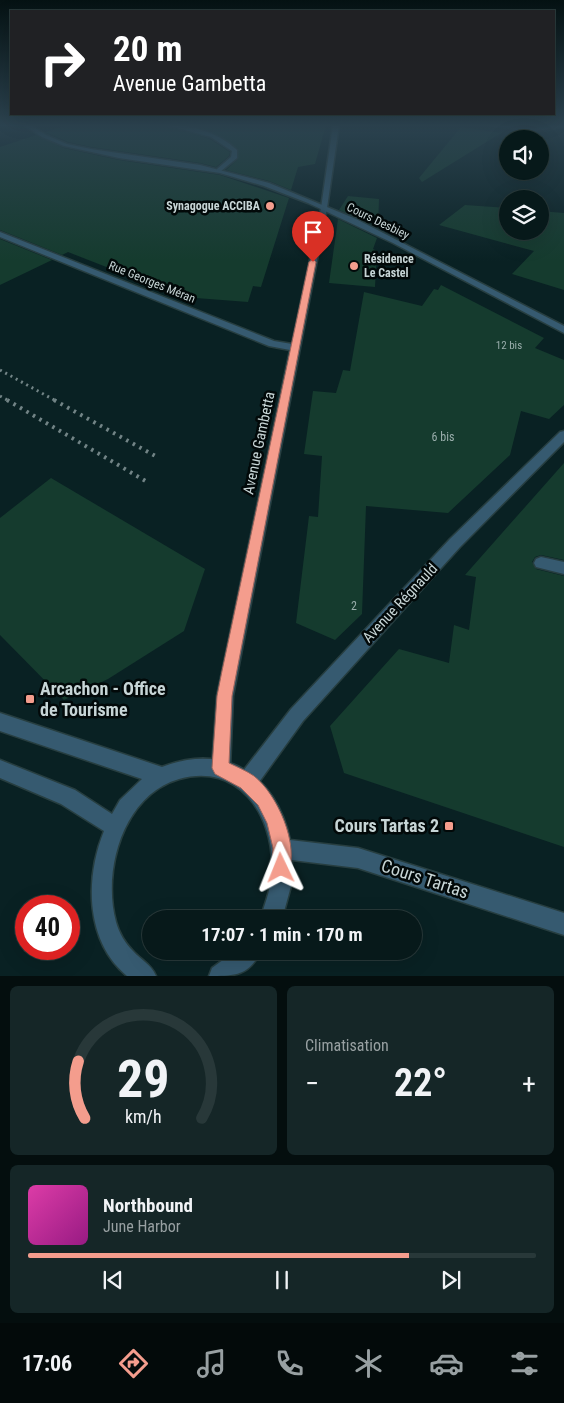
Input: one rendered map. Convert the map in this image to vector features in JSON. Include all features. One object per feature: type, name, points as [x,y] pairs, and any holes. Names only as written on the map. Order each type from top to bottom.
[{"type":"street","name":"Cours Desbiey","points":[[221,171],[286,191],[324,208],[432,260],[564,330]]},
{"type":"street","name":"Avenue Gambetta","points":[[221,768],[224,696],[296,348],[324,208],[329,171]]},
{"type":"street","name":"Rue Georges Méran","points":[[0,234],[272,344],[296,348]]},
{"type":"street","name":"Avenue Régnauld","points":[[247,782],[304,708],[455,543],[564,434]]},
{"type":"street","points":[[541,563],[564,568]]},
{"type":"street","points":[[0,722],[161,776]]},
{"type":"street","points":[[145,976],[124,958],[107,930],[100,895],[103,860],[115,827],[128,806],[143,790],[161,776],[181,768],[201,765],[221,768],[247,782],[264,799],[276,821],[282,848],[281,886],[274,910]]},
{"type":"street","points":[[0,770],[68,797],[115,827]]},
{"type":"street","name":"Cours Tartas","points":[[282,848],[358,858],[564,924]]},
{"type":"street","points":[[220,976],[242,960]]},
{"type":"building","points":[[0,171],[190,171],[220,175],[289,198],[261,287],[253,286],[248,302],[183,297],[68,252],[62,255],[0,230]]},
{"type":"building","points":[[228,171],[297,171],[291,190],[269,181]]},
{"type":"building","points":[[425,171],[440,171],[422,182],[419,178]]},
{"type":"building","points":[[348,196],[379,199],[378,228],[339,210]]},
{"type":"building","points":[[465,205],[499,207],[499,240],[549,240],[549,212],[564,213],[564,290],[512,274],[534,251],[439,225]]},
{"type":"building","name":"Résidence Le Castel","points":[[338,219],[377,238],[373,249],[377,251],[375,287],[329,283]]},
{"type":"building","points":[[0,239],[52,260],[0,285]]},
{"type":"building","points":[[441,285],[544,338],[535,348],[564,360],[564,405],[549,419],[521,411],[510,455],[448,513],[366,506],[362,614],[335,640],[296,623],[309,516],[318,517],[322,456],[304,454],[313,391],[336,393],[343,370],[350,371],[364,292],[422,306],[434,289],[438,290]]},
{"type":"building","points":[[564,463],[564,560],[541,555],[535,557],[532,562],[536,569],[564,576],[564,847],[344,773],[330,726],[399,649],[449,663],[454,625],[469,630],[476,577],[465,575]]},
{"type":"building","points":[[51,478],[205,569],[184,631],[108,679],[64,700],[0,635],[0,518]]},
{"type":"railway","points":[[0,370],[56,401]]},
{"type":"railway","points":[[0,396],[9,401]]},
{"type":"railway","points":[[7,400],[149,483]]},
{"type":"railway","points":[[54,400],[159,458]]},
{"type":"place","name":"Synagogue ACCIBA","points":[[270,206]]},
{"type":"place","name":"Résidence Le Castel","points":[[354,266]]},
{"type":"place","name":"Arcachon - Office de Tourisme","points":[[30,699]]},
{"type":"place","name":"Cours Tartas 2","points":[[449,826]]},
{"type":"route","points":[[281,868],[282,848],[276,821],[264,799],[247,782],[221,768],[224,696],[313,262]]}]
